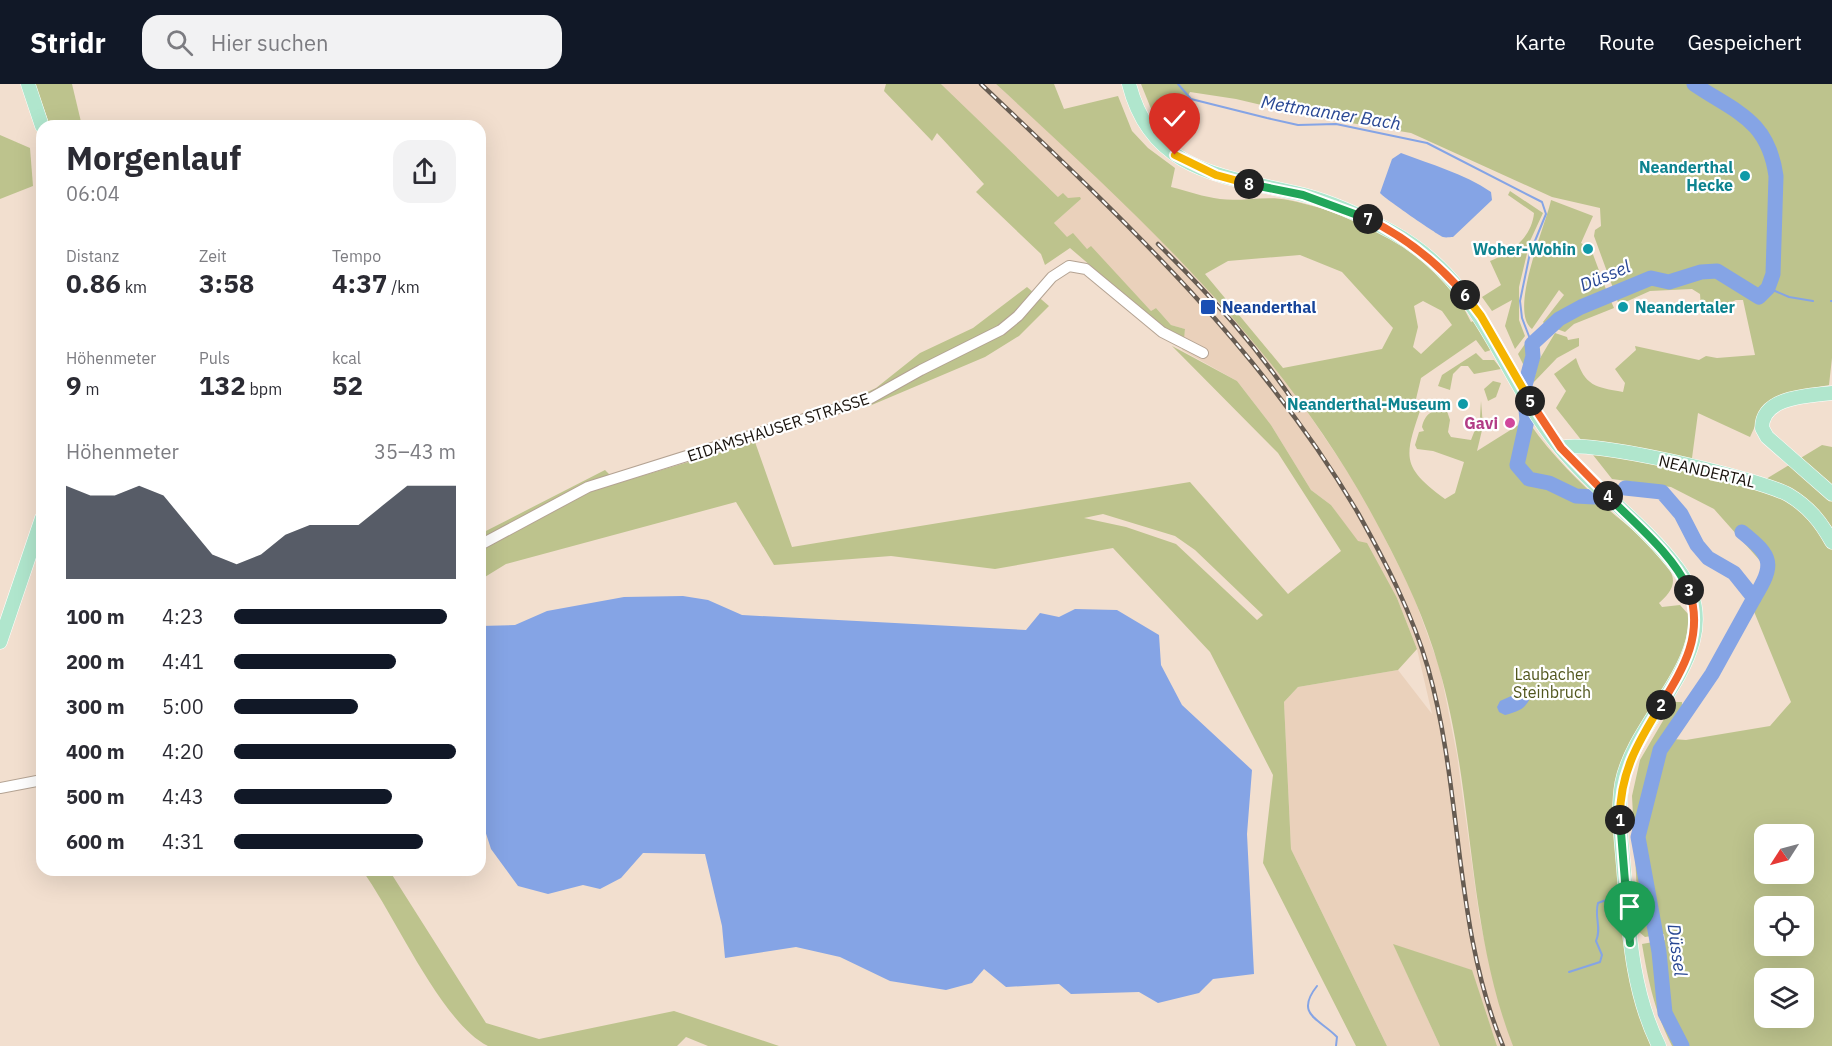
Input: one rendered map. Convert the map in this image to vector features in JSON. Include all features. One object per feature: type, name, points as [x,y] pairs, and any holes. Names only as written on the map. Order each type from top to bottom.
[{"type":"main road","points":[[28,84],[40,120]]},
{"type":"main road","points":[[1129,84],[1139,115],[1147,128],[1164,147],[1187,163],[1237,182],[1321,200],[1370,220],[1414,246],[1451,279],[1470,301],[1561,448],[1677,567],[1689,590],[1695,615],[1694,638],[1688,657],[1628,763],[1620,805],[1633,967],[1643,1008],[1659,1046]]},
{"type":"main road","points":[[1832,393],[1780,402],[1767,411],[1762,423],[1763,433],[1832,494]]},
{"type":"main road","name":"NEANDERTAL","points":[[1561,448],[1569,445],[1603,449],[1722,473],[1768,486],[1786,493],[1809,508],[1832,542]]},
{"type":"main road","points":[[0,642],[3,622],[36,534]]},
{"type":"street","name":"EIDAMSHAUSER STRASSE","points":[[486,543],[588,487],[870,398],[1001,330],[1018,316],[1052,277],[1069,266],[1086,269],[1162,332],[1203,353]]},
{"type":"street","points":[[0,788],[36,781]]},
{"type":"shaded area","points":[[941,84],[996,84],[1100,179],[1211,290],[1246,331],[1294,392],[1362,493],[1412,592],[1440,669],[1457,755],[1479,915],[1490,967],[1513,1046],[1497,1046],[1471,970],[1394,945],[1440,1046],[1387,1046],[1291,849],[1284,702],[1298,687],[1398,670],[1432,714],[1417,649],[1397,598],[1331,505],[1311,490],[1271,425],[1237,381],[1182,350],[1185,329],[1171,325],[1156,308],[1151,311],[1091,247],[1087,249],[1067,238],[1054,223],[1081,199],[1059,198]]},
{"type":"green space","points":[[35,84],[72,84],[81,120],[48,120]]},
{"type":"green space","points":[[886,84],[941,84],[1058,197],[1063,193],[1068,198],[1080,197],[1081,199],[1054,223],[1067,237],[1073,233],[1087,249],[1091,246],[1151,311],[1156,308],[1171,325],[1185,329],[1184,339],[1162,327],[1070,248],[1045,265],[1041,254],[976,192],[984,184],[937,133],[932,141],[884,91]]},
{"type":"green space","name":"Laubacher Steinbruch","points":[[996,84],[1054,84],[1064,109],[1118,96],[1132,131],[1148,148],[1175,168],[1171,187],[1220,199],[1280,199],[1315,207],[1369,227],[1394,240],[1418,257],[1457,297],[1471,322],[1476,320],[1491,350],[1485,352],[1476,340],[1421,378],[1416,399],[1421,408],[1411,439],[1410,450],[1410,460],[1420,478],[1445,499],[1455,493],[1464,462],[1433,451],[1417,449],[1415,445],[1419,432],[1424,431],[1422,427],[1427,415],[1446,408],[1450,420],[1448,432],[1451,437],[1471,440],[1480,417],[1481,401],[1483,426],[1477,451],[1520,424],[1530,424],[1567,468],[1608,509],[1662,557],[1672,575],[1673,583],[1668,594],[1659,603],[1662,607],[1680,605],[1689,615],[1689,629],[1681,659],[1624,764],[1625,944],[1655,1046],[1513,1046],[1498,1000],[1478,906],[1451,715],[1428,633],[1391,549],[1344,467],[1303,406],[1258,347],[1158,238],[1106,186]],"holes":[[[1300,255],[1342,272],[1393,328],[1382,349],[1283,368],[1205,274],[1228,261]],[[1423,301],[1442,311],[1452,325],[1421,354],[1413,347],[1418,327],[1414,306]]]},
{"type":"green space","points":[[1141,84],[1832,84],[1832,358],[1829,385],[1788,393],[1762,411],[1750,437],[1698,413],[1692,458],[1766,479],[1822,445],[1832,447],[1832,1046],[1672,1046],[1666,1034],[1653,996],[1642,944],[1665,940],[1664,934],[1645,937],[1639,932],[1632,796],[1640,760],[1674,702],[1682,702],[1681,725],[1672,739],[1686,740],[1770,726],[1791,702],[1753,609],[1770,572],[1714,509],[1671,487],[1612,479],[1556,408],[1566,391],[1554,374],[1576,358],[1583,374],[1592,384],[1623,392],[1625,383],[1615,369],[1636,350],[1635,346],[1699,360],[1706,356],[1717,358],[1755,355],[1743,300],[1736,300],[1723,306],[1701,308],[1700,294],[1692,289],[1650,291],[1619,305],[1616,297],[1625,293],[1620,285],[1613,288],[1594,236],[1595,230],[1601,226],[1600,208],[1552,197],[1411,133],[1309,116],[1236,99],[1190,92],[1168,135],[1156,121]]},
{"type":"green space","points":[[0,135],[30,148],[33,186],[0,199]]},
{"type":"green space","points":[[1510,191],[1543,213],[1530,241],[1519,287],[1519,320],[1525,336],[1515,349],[1505,326],[1512,300],[1492,311],[1482,297],[1501,285],[1490,261],[1513,249],[1525,237],[1532,222],[1534,213],[1508,195]]},
{"type":"green space","points":[[1551,200],[1593,216],[1581,243],[1591,249],[1607,292],[1567,310],[1547,327],[1543,322],[1564,295],[1559,290],[1532,329],[1526,319],[1524,305],[1526,287]]},
{"type":"green space","points":[[1027,287],[1049,306],[1019,336],[985,357],[867,407],[861,395],[876,388],[920,353],[973,328]]},
{"type":"green space","points":[[1610,299],[1614,308],[1574,324],[1565,332],[1557,329],[1574,315]]},
{"type":"green space","points":[[1555,333],[1567,337],[1568,340],[1579,338],[1579,346],[1557,358],[1533,383],[1539,360]]},
{"type":"green space","points":[[1527,341],[1529,352],[1526,370],[1518,354]]},
{"type":"green space","points":[[1172,346],[1237,381],[1271,425],[1311,490],[1331,505],[1358,541],[1367,543],[1397,598],[1417,649],[1398,670],[1298,687],[1284,702],[1291,849],[1387,1046],[1356,1046],[1263,863],[1273,775],[1210,652],[1113,548],[995,569],[891,556],[774,565],[736,502],[506,564],[486,576],[486,531],[605,470],[618,483],[755,442],[792,547],[1190,482],[1288,594],[1341,551],[1278,453]],"holes":[[[1103,514],[1175,536],[1195,550],[1263,615],[1257,620],[1176,544],[1126,527],[1084,518]]]},
{"type":"green space","points":[[1476,353],[1483,360],[1494,360],[1501,369],[1474,374],[1468,366],[1461,366],[1453,374],[1450,390],[1438,386],[1442,375]]},
{"type":"green space","points":[[1493,381],[1501,383],[1496,397],[1488,401],[1484,389]]},
{"type":"green space","points":[[366,876],[393,876],[486,1023],[539,1039],[674,1011],[779,1046],[708,1046],[686,1037],[677,1046],[488,1046],[470,1034],[436,992]]},
{"type":"green space","points":[[1393,944],[1472,970],[1497,1046],[1440,1046]]},
{"type":"water","points":[[1401,153],[1469,180],[1491,192],[1492,200],[1453,237],[1443,237],[1380,193],[1392,159]]},
{"type":"water","points":[[683,596],[708,600],[742,615],[1026,630],[1040,613],[1059,617],[1075,609],[1117,610],[1159,635],[1161,665],[1182,705],[1252,770],[1247,834],[1254,974],[1213,979],[1199,993],[1158,1003],[1139,992],[1071,994],[1059,984],[1006,987],[984,969],[972,983],[946,990],[890,981],[840,957],[796,947],[725,958],[722,926],[705,854],[643,853],[621,878],[600,889],[583,885],[548,894],[518,886],[491,849],[486,834],[486,626],[515,625],[547,611],[624,597]]},
{"type":"water","points":[[1518,693],[1530,698],[1523,708],[1505,715],[1499,712],[1497,707],[1500,701]]},
{"type":"waterway","name":"Mettmanner Bach","points":[[1178,84],[1191,99],[1267,118],[1298,125],[1336,124],[1427,143],[1542,202],[1546,214],[1530,253],[1520,301],[1522,318],[1532,344]]},
{"type":"waterway","name":"Düssel","points":[[1594,497],[1576,496],[1549,483],[1529,479],[1517,465],[1527,420],[1524,389],[1533,356],[1532,344],[1559,319],[1581,307],[1651,278],[1669,282],[1701,272],[1717,271],[1759,297],[1768,288],[1773,274],[1776,176],[1766,142],[1757,129],[1736,110],[1694,84]]},
{"type":"waterway","points":[[1768,288],[1789,297],[1813,301]]},
{"type":"waterway","name":"Düssel","points":[[1625,488],[1662,492],[1681,514],[1697,545],[1708,558],[1734,573],[1754,598],[1712,674],[1660,750],[1638,837],[1659,952],[1665,1013],[1682,1046]]},
{"type":"waterway","name":"Düssel","points":[[1742,532],[1760,548],[1768,562],[1765,577],[1754,598]]},
{"type":"waterway","points":[[1569,972],[1600,962],[1602,955],[1596,941],[1598,936],[1597,908],[1598,903],[1606,900]]},
{"type":"waterway","points":[[1317,986],[1308,1004],[1309,1010],[1317,1021],[1337,1037],[1336,1046]]},
{"type":"railway","points":[[981,84],[1185,285],[1278,394],[1320,452],[1358,513],[1406,608],[1428,668],[1447,762],[1475,954],[1487,1000],[1503,1046]]},
{"type":"railway","points":[[1158,244],[1233,323],[1268,365],[1299,410]]},
{"type":"place","name":"Neanderthal Hecke","points":[[1745,176]]},
{"type":"place","name":"Woher-Wohin","points":[[1588,249]]},
{"type":"place","name":"Neanderthal","points":[[1208,307]]},
{"type":"place","name":"Neandertaler","points":[[1623,307]]},
{"type":"place","name":"Neanderthal-Museum","points":[[1463,404]]},
{"type":"place","name":"Gavi","points":[[1510,423]]},
{"type":"route","points":[[1175,155],[1187,163],[1237,182],[1321,200],[1370,220],[1402,238],[1429,258],[1451,279],[1481,316],[1542,423],[1561,448],[1648,535],[1682,574],[1692,599],[1695,615],[1692,646],[1684,666],[1636,747],[1628,763],[1623,783],[1620,829],[1630,943]]}]
